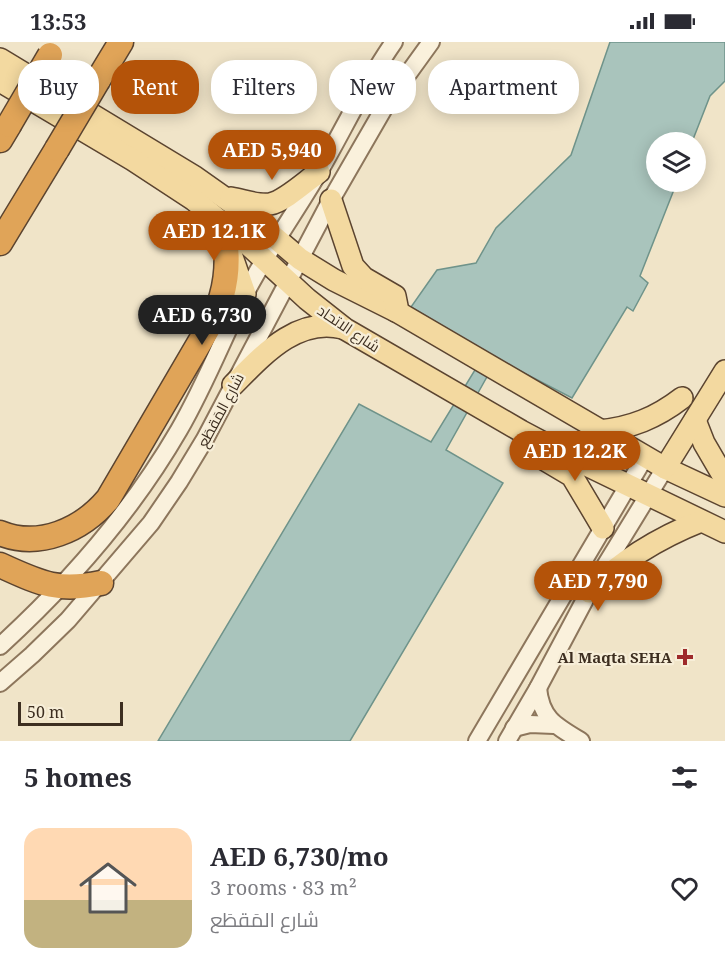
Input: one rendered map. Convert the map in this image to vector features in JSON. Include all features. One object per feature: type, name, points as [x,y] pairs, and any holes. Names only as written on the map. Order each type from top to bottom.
[{"type":"highway","points":[[0,243],[121,42]]},
{"type":"highway","points":[[4,133],[54,48]]},
{"type":"highway","points":[[0,532],[33,538],[61,533],[87,520],[108,499],[214,318],[222,299],[227,278],[228,257],[220,226]]},
{"type":"highway","points":[[0,565],[35,582],[61,587],[81,587],[101,583]]},
{"type":"main road","name":"شارع الاتحاد","points":[[0,59],[172,161],[226,198],[300,259],[334,280],[396,311],[645,457],[725,496]]},
{"type":"main road","name":"شارع الاتحاد","points":[[0,81],[133,160],[265,259],[307,299],[367,342],[521,431],[628,486],[725,532]]},
{"type":"main road","points":[[226,198],[272,203],[297,189],[319,172]]},
{"type":"main road","points":[[331,200],[349,260],[364,278],[395,296],[398,306],[396,311]]},
{"type":"main road","points":[[220,226],[245,294]]},
{"type":"main road","points":[[233,385],[267,352],[292,335],[316,326],[345,328]]},
{"type":"main road","points":[[665,468],[725,371]]},
{"type":"main road","points":[[599,431],[616,429],[651,419],[682,398]]},
{"type":"main road","points":[[695,420],[704,443],[725,479]]},
{"type":"main road","points":[[521,431],[528,448],[572,476],[603,528]]},
{"type":"main road","points":[[589,592],[604,577],[638,552],[678,530],[701,521]]},
{"type":"street","name":"شارع المَقطَع","points":[[0,646],[61,587],[122,514],[178,431],[245,294],[394,42]]},
{"type":"street","name":"شارع المَقطَع","points":[[0,683],[68,620],[101,583],[151,522],[179,482],[206,440],[331,200],[387,103],[431,42]]},
{"type":"street","points":[[477,741],[645,457]]},
{"type":"street","points":[[510,735],[589,592],[665,468]]},
{"type":"street","points":[[538,687],[541,704],[554,725],[581,741]]},
{"type":"street","points":[[510,735],[530,724],[554,725]]},
{"type":"water","points":[[610,42],[725,42],[725,81],[710,96],[696,132],[646,132],[646,192],[673,192],[640,276],[648,283],[633,311],[627,307],[572,398],[497,359],[446,450],[503,483],[350,741],[158,741],[359,404],[431,442],[486,352],[411,307],[437,270],[476,263],[496,228],[571,155]]},
{"type":"place","name":"Al Maqta SEHA","points":[[685,657]]}]
